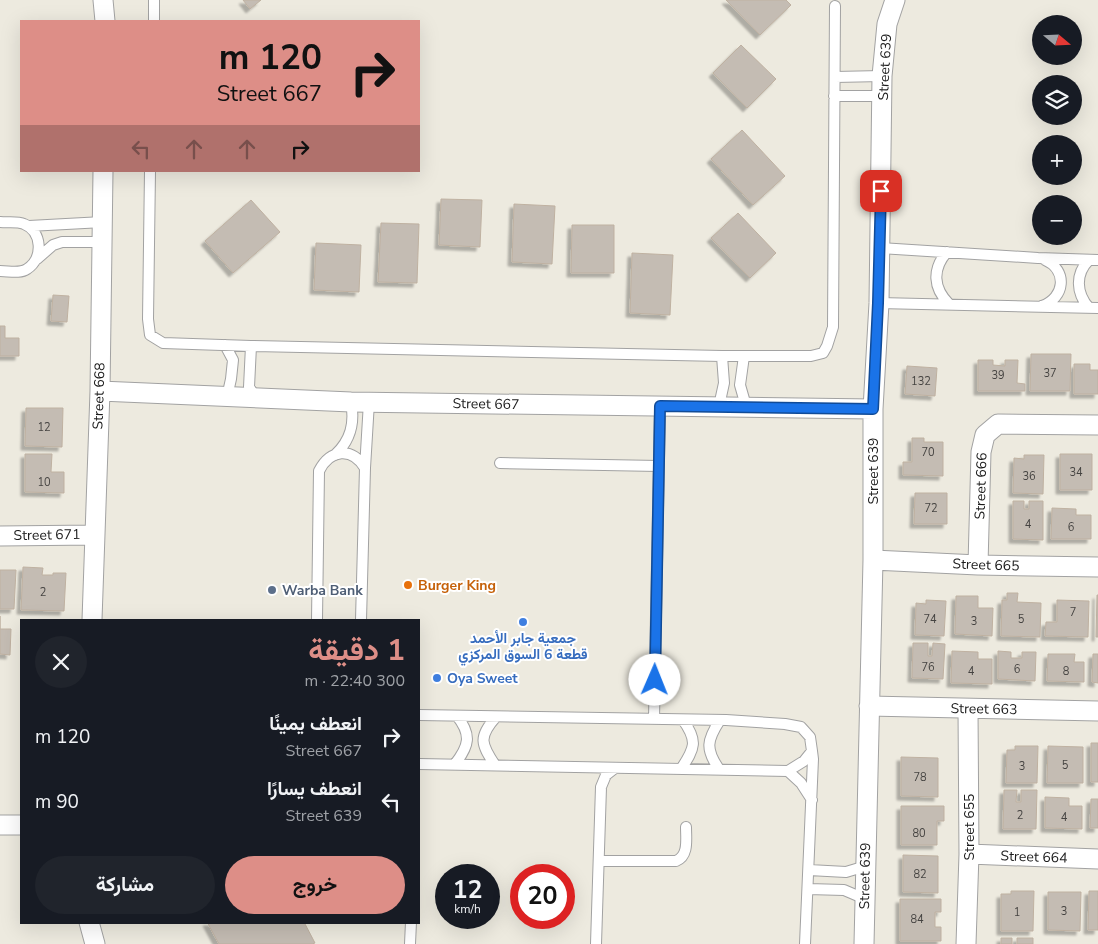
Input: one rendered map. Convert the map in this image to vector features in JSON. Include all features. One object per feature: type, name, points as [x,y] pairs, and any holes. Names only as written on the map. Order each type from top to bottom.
[{"type":"street","points":[[103,0],[105,20]]},
{"type":"street","name":"Street 639","points":[[864,944],[873,560],[873,409],[880,248],[882,76],[888,24],[895,0]]},
{"type":"street","name":"Street 668","points":[[92,619],[100,391],[103,172]]},
{"type":"street","name":"Street 667","points":[[100,391],[360,402],[873,409]]},
{"type":"street","name":"Street 666","points":[[978,565],[982,452],[986,435],[998,424],[1098,425]]},
{"type":"street","name":"Street 671","points":[[0,536],[94,535]]},
{"type":"street","name":"Street 665","points":[[873,560],[978,565],[1098,567]]},
{"type":"street","name":"Street 663","points":[[869,706],[1098,712]]},
{"type":"street","name":"Street 655","points":[[966,944],[970,854],[968,709]]},
{"type":"street","points":[[0,825],[20,825]]},
{"type":"street","name":"Street 664","points":[[970,854],[1098,859]]},
{"type":"street","points":[[82,944],[84,924]]},
{"type":"street","points":[[90,924],[95,944]]},
{"type":"lane","points":[[154,0],[154,20]]},
{"type":"lane","points":[[150,172],[148,319],[150,335],[163,343],[722,356],[812,356],[823,353],[833,327],[835,6]]},
{"type":"lane","points":[[835,77],[882,76]]},
{"type":"lane","points":[[834,96],[882,96]]},
{"type":"lane","points":[[0,222],[22,223],[28,226],[38,239],[39,247],[36,260]]},
{"type":"lane","points":[[28,226],[103,222]]},
{"type":"lane","points":[[0,271],[21,272],[32,265],[53,245],[62,242],[102,242]]},
{"type":"lane","points":[[880,248],[1094,260]]},
{"type":"lane","points":[[947,252],[938,263],[936,276],[938,292],[948,304]]},
{"type":"lane","points":[[1038,258],[1047,260],[1054,265],[1059,272],[1061,281],[1060,290],[1056,298],[1049,304],[1041,306]]},
{"type":"lane","points":[[1094,260],[1081,270],[1078,283],[1081,297],[1094,308]]},
{"type":"lane","points":[[878,303],[1094,308]]},
{"type":"lane","points":[[225,345],[233,360],[227,397]]},
{"type":"lane","points":[[251,346],[249,387],[256,398]]},
{"type":"lane","points":[[719,406],[724,383],[722,356]]},
{"type":"lane","points":[[744,356],[740,385],[746,406]]},
{"type":"lane","points":[[334,455],[343,447],[350,433],[353,417],[360,402]]},
{"type":"lane","points":[[360,402],[365,468],[361,619]]},
{"type":"lane","points":[[654,719],[660,406]]},
{"type":"lane","points":[[316,619],[319,471],[328,458],[342,453],[356,457],[365,468]]},
{"type":"lane","points":[[500,462],[659,466]]},
{"type":"lane","points":[[420,715],[720,720],[784,724],[801,727],[810,736],[813,760],[805,944]]},
{"type":"lane","points":[[455,764],[463,754],[468,742],[465,725],[457,716]]},
{"type":"lane","points":[[495,765],[485,750],[483,741],[486,728],[496,716]]},
{"type":"lane","points":[[681,769],[691,755],[694,743],[692,732],[683,720]]},
{"type":"lane","points":[[719,770],[709,750],[710,735],[720,720]]},
{"type":"lane","points":[[420,764],[788,771],[804,761],[812,752]]},
{"type":"lane","points":[[596,944],[601,787],[606,775],[614,768]]},
{"type":"lane","points":[[788,771],[801,784],[812,800]]},
{"type":"lane","points":[[599,861],[680,860],[685,854],[686,827]]},
{"type":"lane","points":[[809,870],[846,872],[866,866]]},
{"type":"lane","points":[[808,889],[844,890],[865,899]]},
{"type":"lane","points":[[410,944],[411,924]]},
{"type":"building","points":[[243,0],[261,0],[250,9]]},
{"type":"building","points":[[726,0],[786,0],[791,5],[760,35]]},
{"type":"building","points":[[741,45],[776,79],[747,108],[713,73]]},
{"type":"building","points":[[742,130],[785,176],[753,205],[711,159]]},
{"type":"building","points":[[441,199],[482,200],[480,247],[439,245]]},
{"type":"building","points":[[251,200],[280,232],[233,273],[205,241]]},
{"type":"building","points":[[514,204],[555,206],[552,264],[512,262]]},
{"type":"building","points":[[738,213],[776,253],[750,278],[711,238]]},
{"type":"building","points":[[381,223],[419,224],[417,283],[378,282]]},
{"type":"building","points":[[572,225],[614,225],[614,273],[571,273]]},
{"type":"building","points":[[316,243],[361,245],[359,292],[314,290]]},
{"type":"building","points":[[632,253],[673,255],[670,315],[630,313]]},
{"type":"building","points":[[53,295],[69,296],[67,322],[51,321]]},
{"type":"building","points":[[0,326],[5,326],[5,338],[19,338],[19,356],[0,356]]},
{"type":"building","points":[[1031,354],[1071,354],[1070,391],[1030,391]]},
{"type":"building","points":[[978,360],[993,360],[993,365],[1005,366],[1005,360],[1018,360],[1017,383],[1025,384],[1025,391],[978,391]]},
{"type":"building","points":[[1074,364],[1090,364],[1090,370],[1098,370],[1098,394],[1074,394]]},
{"type":"building","points":[[907,366],[937,368],[935,396],[905,394]]},
{"type":"building","points":[[26,408],[63,408],[62,447],[25,446]]},
{"type":"building","points":[[912,438],[924,438],[924,442],[943,442],[943,476],[903,475],[903,462],[912,462]]},
{"type":"building","points":[[25,454],[52,454],[51,472],[64,472],[64,493],[25,492]]},
{"type":"building","points":[[1060,454],[1092,454],[1092,490],[1060,490]]},
{"type":"building","points":[[1024,455],[1044,455],[1043,494],[1013,493],[1014,458],[1024,459]]},
{"type":"building","points":[[915,493],[947,493],[947,524],[914,524]]},
{"type":"building","points":[[1013,501],[1024,501],[1024,509],[1029,509],[1029,501],[1043,501],[1043,540],[1013,539]]},
{"type":"building","points":[[1052,508],[1076,509],[1076,515],[1091,515],[1091,539],[1051,539]]},
{"type":"building","points":[[23,567],[43,568],[42,575],[66,573],[64,611],[21,610]]},
{"type":"building","points":[[0,570],[16,570],[14,609],[0,609]]},
{"type":"building","points":[[1007,593],[1018,593],[1017,602],[1041,603],[1040,637],[1001,636],[1002,600],[1007,600]]},
{"type":"building","points":[[1097,595],[1098,637],[1096,637]]},
{"type":"building","points":[[956,596],[978,596],[978,608],[993,608],[992,636],[955,634]]},
{"type":"building","points":[[926,600],[946,601],[944,636],[915,635],[916,603],[926,604]]},
{"type":"building","points":[[1057,600],[1089,601],[1088,637],[1045,636],[1046,622],[1057,622]]},
{"type":"building","points":[[0,629],[11,629],[10,655],[0,654]]},
{"type":"building","points":[[913,643],[928,643],[928,656],[932,656],[933,643],[945,644],[943,679],[912,678]]},
{"type":"building","points":[[952,651],[978,652],[978,659],[992,659],[992,684],[951,683]]},
{"type":"building","points":[[998,651],[1011,652],[1011,658],[1022,658],[1022,652],[1036,652],[1035,681],[998,679]]},
{"type":"building","points":[[1048,654],[1075,654],[1074,662],[1084,662],[1084,682],[1047,681]]},
{"type":"building","points":[[1093,654],[1098,654],[1098,683],[1092,682]]},
{"type":"building","points":[[1091,743],[1098,743],[1098,782],[1091,782]]},
{"type":"building","points":[[1015,746],[1038,746],[1037,783],[1006,783],[1007,750],[1015,750]]},
{"type":"building","points":[[1048,746],[1083,747],[1083,783],[1047,783]]},
{"type":"building","points":[[901,757],[938,758],[938,797],[901,796]]},
{"type":"building","points":[[1004,790],[1017,790],[1016,802],[1021,802],[1021,790],[1037,790],[1036,829],[1003,829]]},
{"type":"building","points":[[1045,797],[1069,798],[1069,806],[1082,806],[1082,829],[1045,828]]},
{"type":"building","points":[[1091,799],[1098,799],[1098,828],[1090,828]]},
{"type":"building","points":[[901,806],[944,806],[944,821],[937,821],[937,845],[901,845]]},
{"type":"building","points":[[903,855],[938,856],[938,893],[903,892]]},
{"type":"building","points":[[1011,891],[1034,891],[1033,931],[1001,931],[1001,894],[1011,894]]},
{"type":"building","points":[[1089,891],[1098,891],[1098,930],[1088,930]]},
{"type":"building","points":[[1048,892],[1081,892],[1080,931],[1048,930]]},
{"type":"building","points":[[900,899],[941,899],[941,912],[935,912],[935,927],[941,927],[941,941],[900,941]]},
{"type":"building","points":[[208,924],[305,924],[315,943],[312,944],[219,944]]},
{"type":"building","points":[[1001,938],[1012,938],[1012,944],[1001,944]]},
{"type":"building","points":[[1017,938],[1033,938],[1033,944],[1017,944]]},
{"type":"place","name":"Burger King","points":[[408,585]]},
{"type":"place","name":"Warba Bank","points":[[272,590]]},
{"type":"place","name":"جمعية جابر الأحمد قطعة 6 السوق المركزي","points":[[523,622]]},
{"type":"place","name":"Oya Sweet","points":[[437,678]]},
{"type":"route","points":[[655,680],[660,406],[873,409],[881,191]]}]
